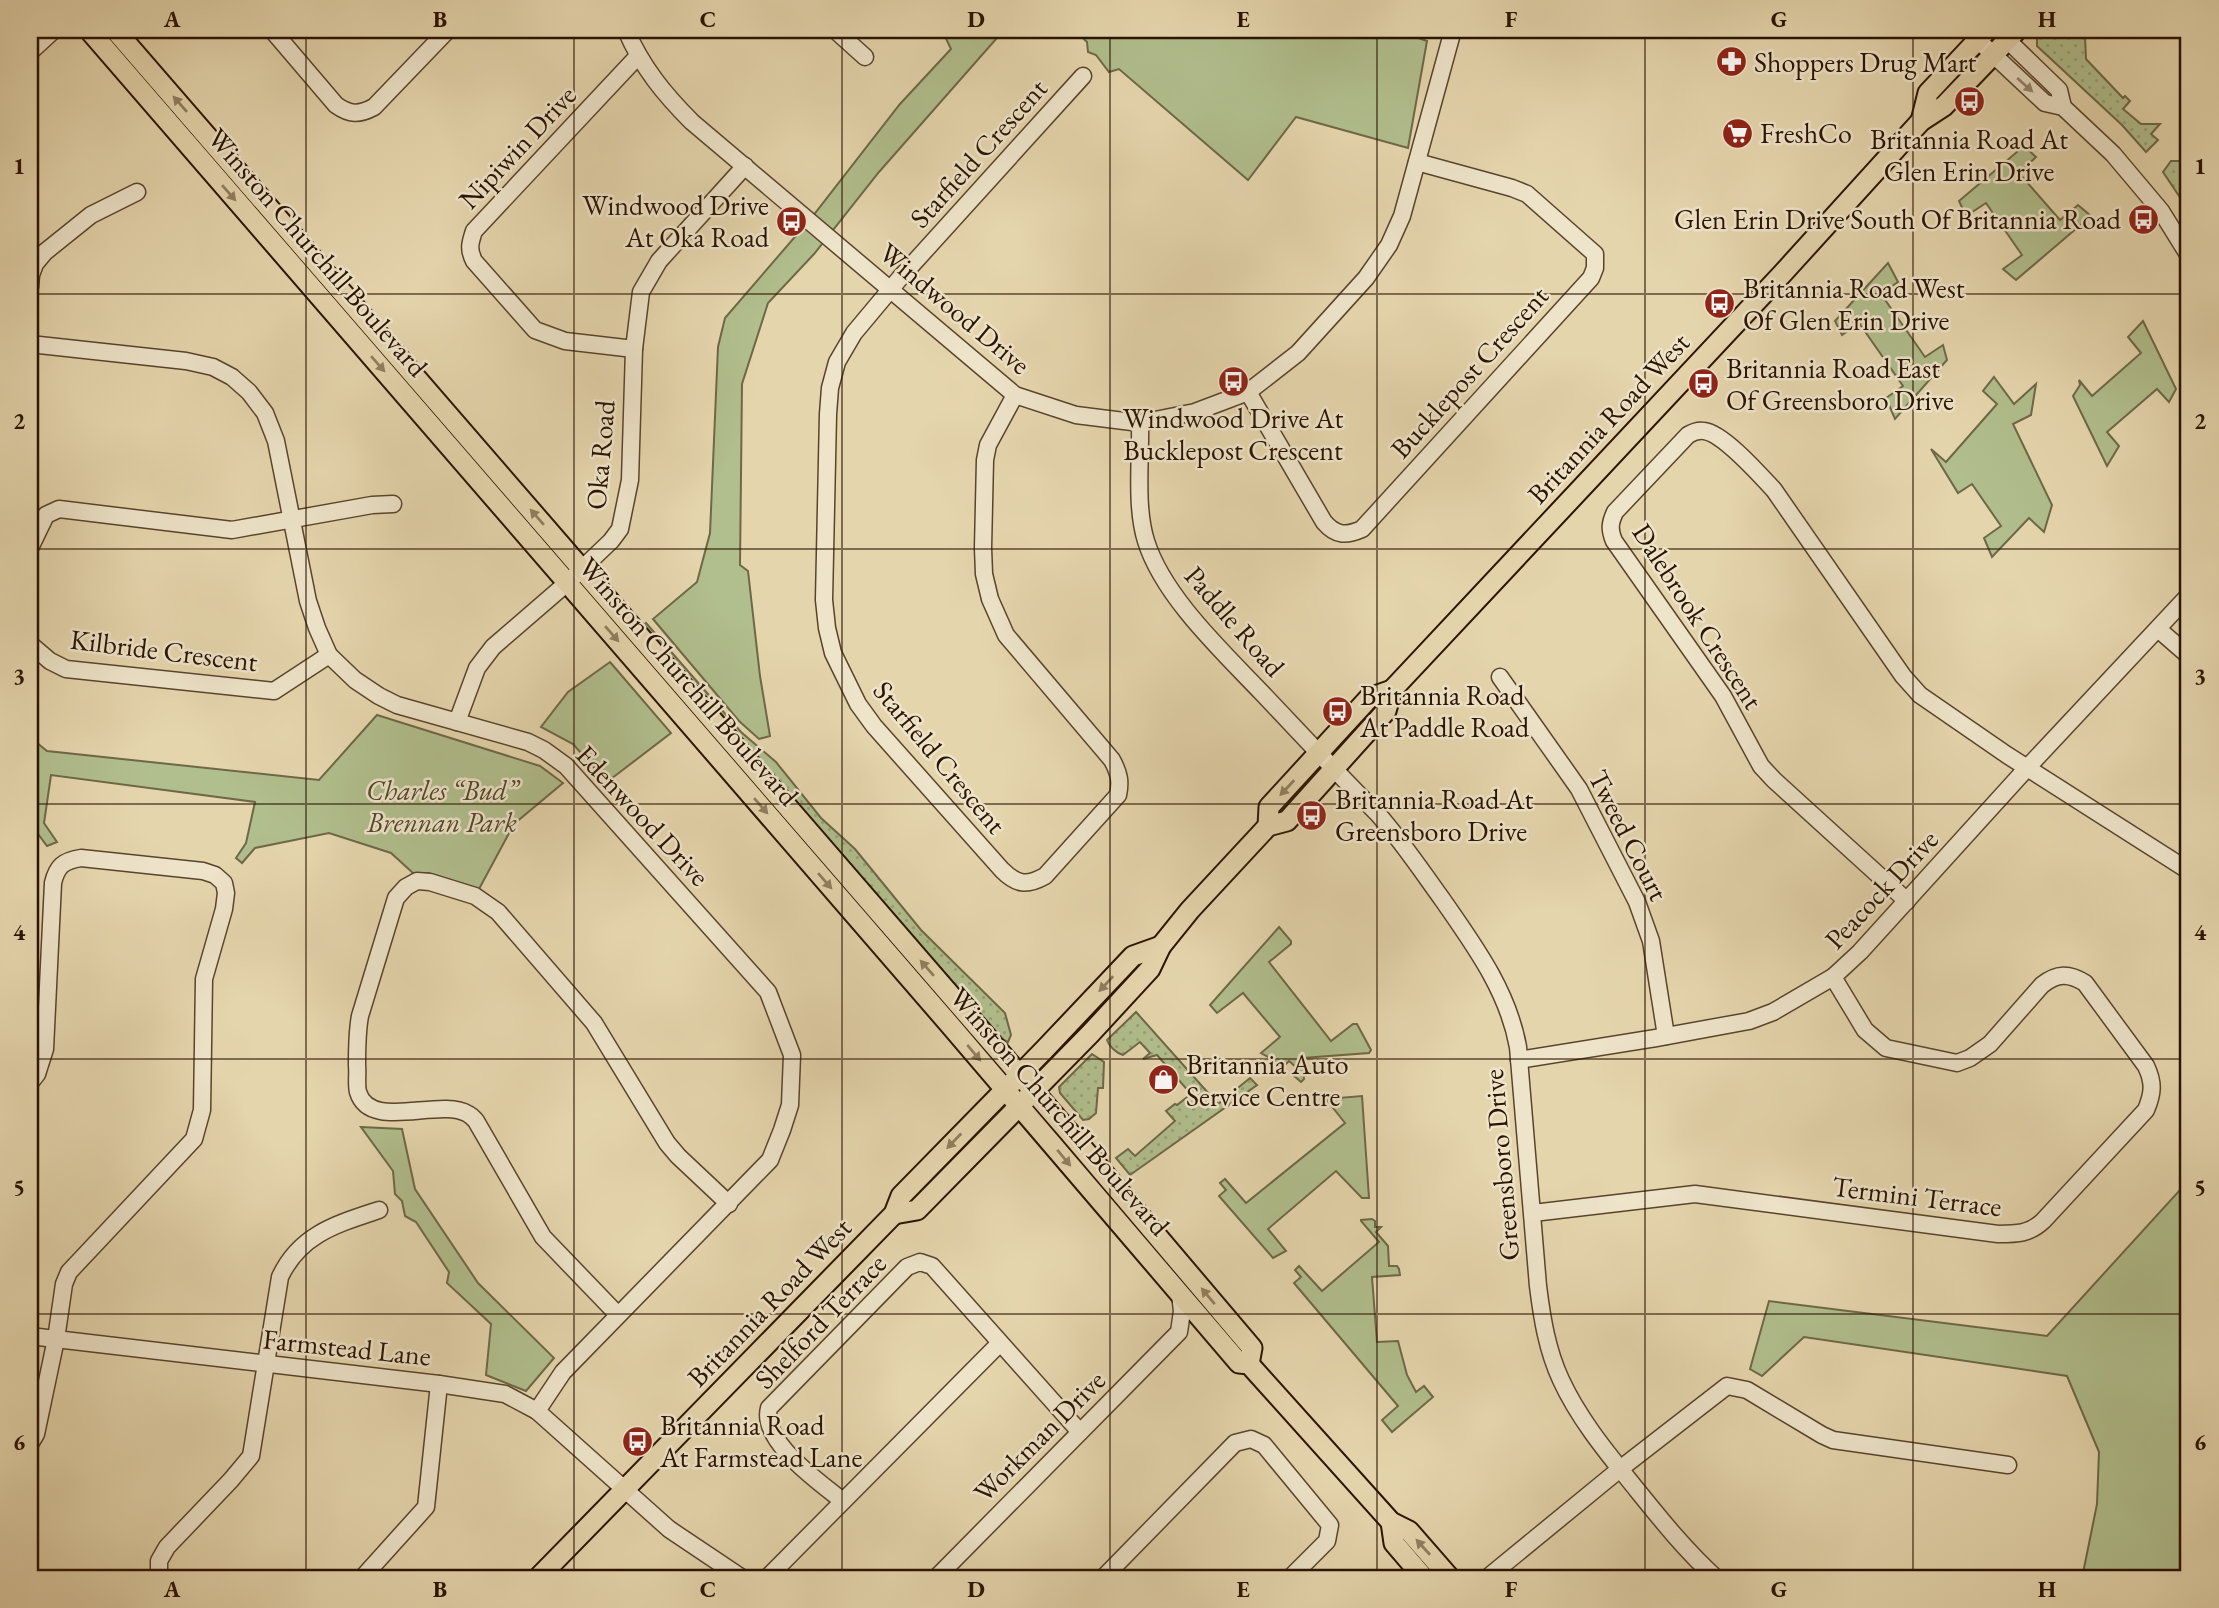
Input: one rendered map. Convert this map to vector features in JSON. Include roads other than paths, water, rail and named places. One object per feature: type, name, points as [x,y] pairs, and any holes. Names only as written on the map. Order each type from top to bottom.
[{"type":"main road","name":"Winston Churchill Boulevard","points":[[89,30],[1239,1363],[1249,1364],[1272,1387],[1391,1522],[1409,1531],[1450,1578]]},
{"type":"main road","name":"Winston Churchill Boulevard","points":[[115,30],[1034,1092],[1252,1348],[1249,1364]]},
{"type":"main road","name":"Britannia Road West","points":[[1921,121],[1928,93],[1977,33]]},
{"type":"main road","name":"Britannia Road West","points":[[894,1214],[917,1210],[1150,969],[1161,946],[1190,909],[1268,826],[1287,821],[1386,711],[1392,690],[1783,273],[1921,121],[1944,106],[1992,54],[2007,33]]},
{"type":"main road","name":"Britannia Road West","points":[[1268,826],[1269,807],[1369,698],[1392,690]]},
{"type":"main road","name":"Britannia Road West","points":[[538,1578],[894,1214],[901,1196],[1133,956],[1161,946]]},
{"type":"main road","name":"Winston Churchill Boulevard","points":[[1391,1522],[1394,1543],[1424,1578]]},
{"type":"street","points":[[30,52],[54,30]]},
{"type":"street","points":[[272,30],[336,105],[348,113],[363,113],[374,107],[449,30]]},
{"type":"street","name":"Windwood Drive","points":[[626,30],[638,56],[670,101],[1015,395],[1076,415],[1140,423],[1195,412],[1248,392],[1298,353],[1366,278],[1398,227],[1452,30]]},
{"type":"street","points":[[835,30],[865,57]]},
{"type":"street","points":[[1977,33],[1992,54],[2045,103],[2063,107],[2134,177],[2161,211],[2189,256]]},
{"type":"street","points":[[2007,33],[2059,90],[2063,107]]},
{"type":"street","name":"Nipiwin Drive","points":[[634,349],[565,341],[535,330],[469,252],[474,231],[638,56]]},
{"type":"street","name":"Starfield Crescent","points":[[1015,395],[988,445],[985,460],[983,548],[984,574],[990,599],[1006,635],[1112,760],[1121,782],[1118,795],[1045,876],[1034,882],[1012,880],[874,726],[845,680],[833,653],[824,600],[830,388],[837,362],[854,333],[890,289],[1083,76]]},
{"type":"street","name":"Bucklepost Crescent","points":[[1248,392],[1324,522],[1332,531],[1341,534],[1353,533],[1362,528],[1591,278],[1595,268],[1595,254],[1527,194],[1417,162]]},
{"type":"street","name":"Oka Road","points":[[457,722],[477,668],[493,647],[567,583],[620,529],[630,480],[634,349],[640,292],[659,261],[744,166]]},
{"type":"street","points":[[30,287],[35,264],[45,252],[91,215],[137,192]]},
{"type":"street","name":"Edenwood Drive","points":[[30,344],[186,361],[213,367],[232,377],[249,392],[265,413],[276,441],[308,601],[329,655],[355,680],[397,705],[528,741],[566,765],[768,992],[792,1055],[790,1105],[769,1160],[563,1372],[537,1411]]},
{"type":"street","name":"Paddle Road","points":[[1140,423],[1142,524],[1160,575],[1171,592],[1232,662],[1319,754]]},
{"type":"street","name":"Dalebrook Crescent","points":[[1907,901],[1761,766],[1723,696],[1614,541],[1610,522],[1615,512],[1688,435],[1707,431],[1718,436],[1774,489],[1903,676],[1920,695],[2027,768],[2189,871]]},
{"type":"street","points":[[30,548],[47,515],[59,509],[232,530],[372,505],[393,504]]},
{"type":"street","name":"Peacock Drive","points":[[1519,1060],[1726,1026],[1773,1012],[1833,977],[1860,952],[2189,595]]},
{"type":"street","points":[[2158,629],[2189,656]]},
{"type":"street","name":"Kilbride Crescent","points":[[30,644],[50,661],[66,669],[274,691],[329,655]]},
{"type":"street","name":"Tweed Court","points":[[1500,677],[1579,789],[1637,902],[1651,941],[1666,1036]]},
{"type":"street","name":"Greensboro Drive","points":[[1319,754],[1399,839],[1492,974],[1516,1040],[1538,1286],[1550,1353],[1579,1415],[1620,1469],[1698,1562],[1716,1578]]},
{"type":"street","points":[[30,1083],[37,1074],[44,1049],[56,869],[67,860],[81,858],[203,871],[215,875],[224,883],[224,909],[205,979],[202,1110],[199,1128],[194,1139],[69,1272],[64,1284],[56,1339],[36,1434],[30,1444]]},
{"type":"street","points":[[618,1315],[543,1237],[476,1121],[468,1113],[449,1109],[384,1112],[371,1110],[362,1101],[358,1090],[357,1030],[396,898],[406,887],[417,881],[429,883],[475,896],[498,912],[594,1023],[667,1143],[729,1204]]},
{"type":"street","name":"Termini Terrace","points":[[1533,1213],[1695,1194],[1998,1234],[2015,1234],[2033,1230],[2146,1110],[2152,1095],[2152,1079],[2146,1066],[2085,983],[2074,976],[2050,978],[1990,1044],[1970,1058],[1957,1063],[1886,1048],[1865,1030],[1833,977]]},
{"type":"street","points":[[159,1578],[159,1561],[167,1548],[251,1456],[280,1277],[288,1260],[299,1247],[332,1226],[379,1210]]},
{"type":"street","name":"Shelford Terrace","points":[[843,1501],[797,1464],[772,1431],[767,1417],[769,1408],[907,1267],[920,1262],[932,1266],[1080,1432]]},
{"type":"street","points":[[1180,1294],[1182,1311],[1179,1332],[1200,1331],[1214,1334]]},
{"type":"street","name":"Workman Drive","points":[[936,1578],[1179,1332]]},
{"type":"street","name":"Farmstead Lane","points":[[30,1336],[505,1394],[537,1411],[669,1529],[742,1578]]},
{"type":"street","points":[[767,1578],[1000,1343]]},
{"type":"street","points":[[362,1578],[426,1507],[439,1384]]},
{"type":"street","points":[[1487,1578],[1727,1386],[1747,1390],[1833,1440],[2008,1465]]},
{"type":"street","points":[[1103,1578],[1235,1443],[1251,1439],[1264,1445],[1330,1525],[1327,1541],[1290,1578]]},
{"type":"place","name":"Shoppers Drug Mart","points":[[1731,62]]},
{"type":"place","name":"Britannia Road At Glen Erin Drive","points":[[1969,102]]},
{"type":"place","name":"FreshCo","points":[[1737,133]]},
{"type":"place","name":"Glen Erin Drive South Of Britannia Road","points":[[2144,219]]},
{"type":"place","name":"Windwood Drive At Oka Road","points":[[792,221]]},
{"type":"place","name":"Britannia Road West Of Glen Erin Drive","points":[[1720,304]]},
{"type":"place","name":"Windwood Drive At Bucklepost Crescent","points":[[1233,381]]},
{"type":"place","name":"Britannia Road East Of Greensboro Drive","points":[[1703,384]]},
{"type":"place","name":"Britannia Road At Paddle Road","points":[[1337,711]]},
{"type":"place","name":"Britannia Road At Greensboro Drive","points":[[1312,815]]},
{"type":"place","name":"Britannia Auto Service Centre","points":[[1163,1080]]},
{"type":"place","name":"Britannia Road At Farmstead Lane","points":[[637,1441]]},
{"type":"park label","name":"Charles “Bud” Brennan Park","points":[[442,806]]}]
